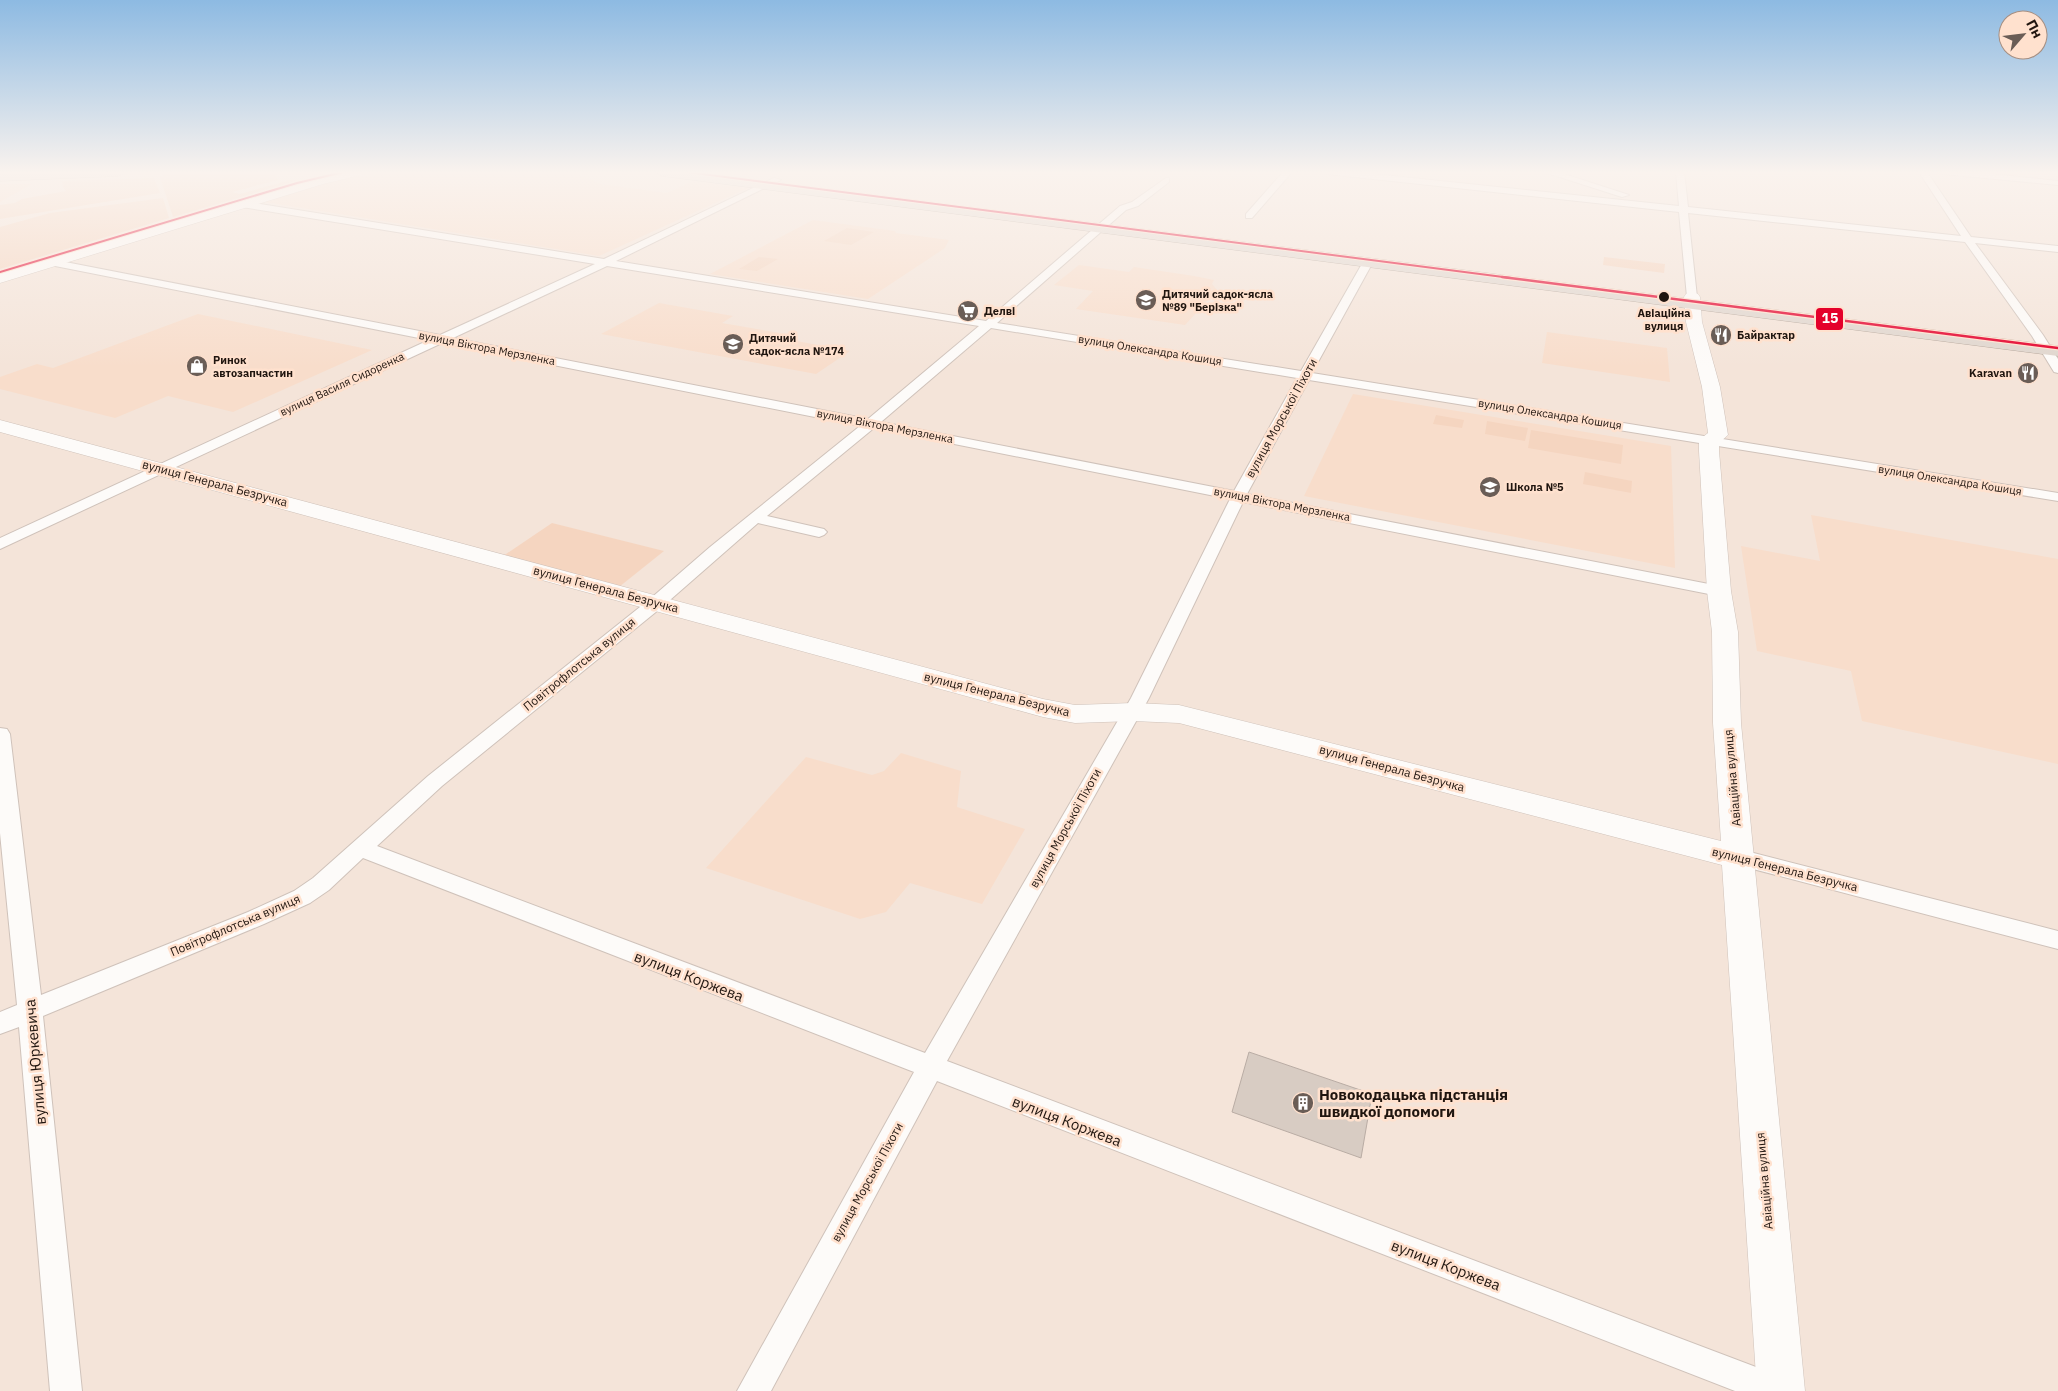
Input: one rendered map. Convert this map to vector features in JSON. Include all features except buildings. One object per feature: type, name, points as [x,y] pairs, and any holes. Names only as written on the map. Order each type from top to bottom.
[{"type":"highway","points":[[1185,237],[1368,262],[1693,300]]},
{"type":"highway","points":[[1193,237],[2050,346]]},
{"type":"street","points":[[0,278],[133,237]]},
{"type":"street","name":"вулиця Олександра Кошиця","points":[[447,237],[2058,497]]},
{"type":"street","name":"вулиця Василя Сидоренка","points":[[0,544],[658,237]]},
{"type":"street","name":"Повітрофлотська вулиця","points":[[0,1023],[256,918],[302,897],[320,884],[474,748],[656,603],[755,518],[872,423],[1093,237]]},
{"type":"street","name":"Авіаційна вулиця","points":[[1687,237],[1694,322],[1711,387],[1718,435],[1709,440],[1719,591],[1725,632],[1727,723],[1781,1391]]},
{"type":"street","points":[[1939,237],[2058,249]]},
{"type":"street","points":[[1966,237],[2050,346],[2058,369]]},
{"type":"street","name":"вулиця Віктора Мерзленка","points":[[50,262],[1719,591]]},
{"type":"street","name":"вулиця Морської Піхоти","points":[[753,1391],[930,1068],[1110,747],[1133,712],[1185,601],[1239,495],[1368,262]]},
{"type":"street","name":"вулиця Генерала Безручка","points":[[0,426],[1043,708],[1075,714],[1133,712],[1189,716],[2058,940]]},
{"type":"street","points":[[755,518],[818,532]]},
{"type":"street","name":"вулиця Юркевича","points":[[0,734],[30,1010],[66,1391]]},
{"type":"street","name":"вулиця Коржева","points":[[359,848],[1777,1391]]},
{"type":"shaded area","points":[[0,237],[106,237],[0,269]]},
{"type":"shaded area","points":[[481,237],[641,237],[599,256]]},
{"type":"shaded area","points":[[781,237],[926,237],[949,240],[945,248],[868,299],[710,274]]},
{"type":"shaded area","points":[[831,237],[865,237],[851,245],[824,241]]},
{"type":"shaded area","points":[[759,257],[778,259],[757,271],[739,269]]},
{"type":"shaded area","points":[[1604,257],[1665,264],[1664,273],[1603,265]]},
{"type":"shaded area","name":"Дитячий садок-ясла №89 \"Берізка\"","points":[[1079,265],[1129,272],[1134,267],[1194,276],[1214,280],[1212,284],[1217,290],[1185,325],[1076,309],[1093,291],[1054,285]]},
{"type":"shaded area","name":"Дитячий садок-ясла №174","points":[[659,303],[733,316],[722,323],[780,333],[775,337],[850,351],[816,374],[601,334]]},
{"type":"shaded area","name":"Ринок автозапчастин","points":[[198,314],[372,350],[233,412],[168,396],[115,418],[0,389],[0,377],[37,364],[53,368]]},
{"type":"shaded area","points":[[1547,332],[1667,348],[1670,382],[1542,363]]},
{"type":"shaded area","name":"Школа №5","points":[[1353,394],[1671,446],[1675,568],[1304,496]]},
{"type":"shaded area","points":[[1436,415],[1464,420],[1462,428],[1433,424]]},
{"type":"shaded area","points":[[1487,421],[1528,428],[1525,441],[1485,434]]},
{"type":"shaded area","points":[[1531,430],[1623,445],[1621,464],[1528,448]]},
{"type":"shaded area","points":[[1585,472],[1632,481],[1631,493],[1583,484]]},
{"type":"shaded area","points":[[1811,515],[2058,559],[2058,764],[1862,721],[1851,671],[1757,651],[1741,546],[1820,561]]},
{"type":"shaded area","points":[[552,523],[664,551],[619,587],[503,556]]},
{"type":"shaded area","points":[[901,753],[961,771],[957,807],[1025,829],[982,904],[910,883],[886,912],[860,919],[706,868],[806,757],[872,775],[884,771]]},
{"type":"transit line","name":"15","points":[[0,272],[117,237]]},
{"type":"transit line","name":"15","points":[[1193,237],[2058,348]]},
{"type":"place","name":"Авіаційна вулиця","points":[[1664,297]]},
{"type":"place","name":"Дитячий садок-ясла №89 \"Берізка\"","points":[[1146,300]]},
{"type":"place","name":"Делві","points":[[968,311]]},
{"type":"place","name":"Байрактар","points":[[1721,335]]},
{"type":"place","name":"Дитячий садок-ясла №174","points":[[733,344]]},
{"type":"place","name":"Ринок автозапчастин","points":[[197,366]]},
{"type":"place","name":"Karavan","points":[[2028,373]]},
{"type":"place","name":"Школа №5","points":[[1490,487]]},
{"type":"place","name":"Новокодацька підстанція швидкої допомоги","points":[[1303,1103]]}]
